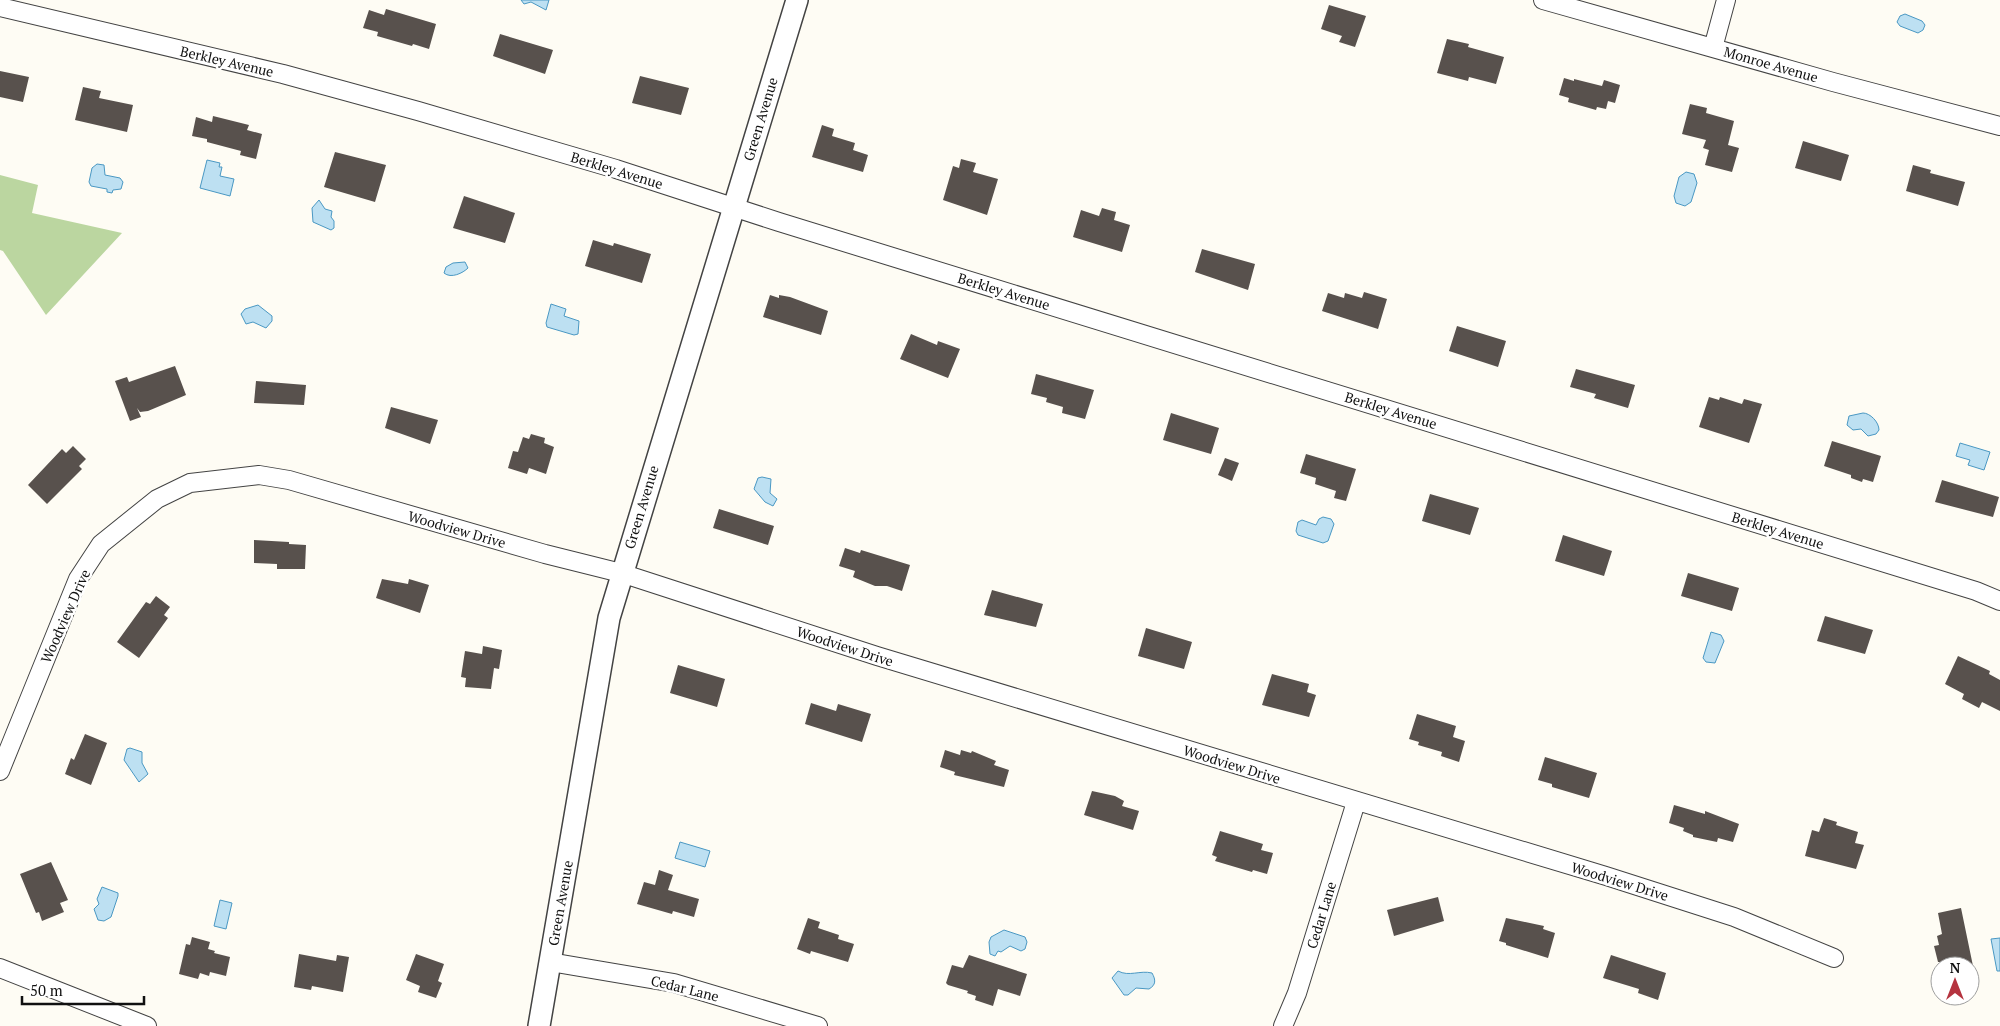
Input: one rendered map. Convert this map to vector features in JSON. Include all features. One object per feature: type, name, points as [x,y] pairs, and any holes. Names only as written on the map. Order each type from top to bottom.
[{"type":"street","name":"Green Avenue","points":[[539,1026],[608,618],[797,0]]},
{"type":"street","name":"Monroe Avenue","points":[[1543,0],[2000,126]]},
{"type":"street","points":[[1713,48],[1726,0]]},
{"type":"street","name":"Berkley Avenue","points":[[0,7],[283,74],[616,169],[732,208],[1966,588],[2000,601]]},
{"type":"street","name":"Woodview Drive","points":[[0,771],[78,579],[101,544],[157,499],[190,483],[259,475],[289,480],[545,554],[621,573],[877,656],[1606,876],[1734,917],[1834,958]]},
{"type":"street","name":"Cedar Lane","points":[[1283,1026],[1297,994],[1356,802]]},
{"type":"street","name":"Cedar Lane","points":[[550,962],[674,983],[818,1026]]},
{"type":"street","points":[[0,968],[147,1026]]},
{"type":"green space","points":[[0,175],[38,185],[32,213],[122,233],[46,315],[3,251],[0,250]]},
{"type":"water","points":[[521,0],[549,0],[546,10],[531,2],[524,4]]},
{"type":"water","points":[[1905,14],[1922,21],[1925,25],[1923,30],[1918,33],[1900,26],[1897,22],[1900,16]]},
{"type":"water","points":[[207,160],[220,163],[219,167],[222,167],[220,176],[234,179],[230,196],[200,188]]},
{"type":"water","points":[[97,164],[104,165],[105,175],[120,178],[123,182],[121,189],[113,190],[112,193],[107,192],[107,189],[91,186],[89,182],[92,168]]},
{"type":"water","points":[[1686,172],[1694,174],[1697,183],[1691,202],[1685,206],[1676,203],[1674,196],[1679,177]]},
{"type":"water","points":[[319,200],[325,209],[332,211],[331,217],[334,221],[334,228],[331,230],[313,222],[312,208]]},
{"type":"water","points":[[465,262],[468,268],[460,273],[447,275],[444,273],[446,267],[453,263]]},
{"type":"water","points":[[551,304],[566,309],[564,316],[579,321],[578,334],[574,335],[547,327],[546,323]]},
{"type":"water","points":[[258,305],[272,316],[272,321],[266,328],[253,322],[246,324],[241,314],[245,309]]},
{"type":"water","points":[[1863,413],[1871,416],[1876,421],[1879,430],[1876,434],[1868,436],[1861,429],[1853,430],[1847,425],[1849,416]]},
{"type":"water","points":[[1960,443],[1990,452],[1984,470],[1968,465],[1970,460],[1956,456]]},
{"type":"water","points":[[758,478],[771,479],[770,493],[777,499],[773,506],[765,502],[754,489]]},
{"type":"water","points":[[1323,517],[1331,519],[1334,524],[1328,541],[1323,543],[1298,535],[1296,531],[1298,522],[1302,520],[1316,525],[1319,519]]},
{"type":"water","points":[[1711,632],[1721,635],[1724,641],[1715,663],[1706,662],[1703,658]]},
{"type":"water","points":[[130,748],[142,752],[142,763],[148,774],[139,782],[124,760],[127,749]]},
{"type":"water","points":[[680,842],[710,851],[705,867],[675,858]]},
{"type":"water","points":[[102,887],[118,893],[111,917],[104,921],[98,920],[94,909],[99,904],[97,899]]},
{"type":"water","points":[[220,900],[232,903],[226,929],[214,926]]},
{"type":"water","points":[[1004,930],[1025,937],[1027,942],[1025,949],[1021,951],[1010,946],[1001,952],[998,951],[995,956],[990,954],[989,942],[991,937]]},
{"type":"water","points":[[2000,938],[2000,971],[1997,971],[1991,939]]},
{"type":"water","points":[[1118,971],[1122,973],[1152,973],[1155,980],[1154,984],[1149,989],[1136,988],[1128,995],[1124,995],[1112,978]]},
{"type":"building","points":[[1329,5],[1366,16],[1355,47],[1339,42],[1342,36],[1321,29]]},
{"type":"building","points":[[386,9],[436,24],[429,49],[377,36],[378,32],[363,28],[369,10],[384,15]]},
{"type":"building","points":[[500,34],[553,50],[545,74],[493,56]]},
{"type":"building","points":[[1447,39],[1469,44],[1468,47],[1504,57],[1496,84],[1469,77],[1468,81],[1437,73]]},
{"type":"building","points":[[0,71],[29,77],[23,102],[0,97]]},
{"type":"building","points":[[640,76],[689,88],[681,115],[632,103]]},
{"type":"building","points":[[1564,78],[1602,86],[1604,80],[1620,85],[1615,103],[1608,101],[1606,109],[1597,107],[1596,110],[1568,102],[1569,98],[1559,95]]},
{"type":"building","points":[[83,87],[101,91],[99,98],[133,105],[127,132],[75,120]]},
{"type":"building","points":[[1690,104],[1707,108],[1706,113],[1734,121],[1728,145],[1739,148],[1732,172],[1705,165],[1709,150],[1703,148],[1706,140],[1682,134]]},
{"type":"building","points":[[213,116],[249,125],[247,130],[262,134],[256,159],[240,155],[241,151],[207,142],[207,139],[192,136],[196,117],[212,122]]},
{"type":"building","points":[[822,125],[834,129],[832,136],[855,143],[853,150],[868,155],[863,172],[812,157]]},
{"type":"building","points":[[1803,141],[1849,155],[1841,181],[1795,168]]},
{"type":"building","points":[[335,152],[386,165],[375,202],[324,187]]},
{"type":"building","points":[[961,159],[976,163],[973,172],[998,179],[987,215],[943,200],[953,166],[959,168]]},
{"type":"building","points":[[1913,165],[1931,170],[1930,173],[1965,182],[1958,206],[1906,191]]},
{"type":"building","points":[[464,196],[515,213],[505,243],[453,228]]},
{"type":"building","points":[[1102,208],[1116,212],[1114,220],[1130,225],[1122,252],[1073,237],[1081,210],[1099,216]]},
{"type":"building","points":[[593,240],[613,246],[614,243],[651,254],[642,283],[585,266]]},
{"type":"building","points":[[1202,249],[1255,264],[1248,290],[1195,272]]},
{"type":"building","points":[[1364,292],[1387,299],[1378,329],[1322,311],[1328,293],[1344,298],[1345,293],[1362,298]]},
{"type":"building","points":[[770,295],[779,298],[779,295],[790,297],[828,311],[821,335],[763,317]]},
{"type":"building","points":[[1457,326],[1506,341],[1498,367],[1449,351]]},
{"type":"building","points":[[911,334],[937,345],[938,341],[960,349],[948,378],[900,359]]},
{"type":"building","points":[[175,366],[186,395],[148,411],[140,412],[137,408],[141,417],[130,421],[115,381],[127,377],[129,382]]},
{"type":"building","points":[[1576,369],[1635,385],[1628,408],[1594,398],[1596,394],[1570,387]]},
{"type":"building","points":[[1036,374],[1094,390],[1085,419],[1062,413],[1063,407],[1046,402],[1047,398],[1031,394]]},
{"type":"building","points":[[256,381],[306,385],[304,405],[254,403]]},
{"type":"building","points":[[1709,397],[1719,400],[1720,397],[1742,404],[1744,399],[1762,404],[1749,443],[1699,427]]},
{"type":"building","points":[[391,407],[438,420],[430,444],[385,428]]},
{"type":"building","points":[[1171,413],[1219,428],[1211,454],[1163,440]]},
{"type":"building","points":[[531,434],[545,438],[544,443],[554,447],[546,474],[529,468],[527,474],[508,468],[513,451],[518,452],[523,437],[529,439]]},
{"type":"building","points":[[1832,441],[1881,456],[1873,482],[1863,479],[1862,482],[1851,478],[1851,475],[1824,466]]},
{"type":"building","points":[[73,446],[86,459],[79,466],[82,469],[47,504],[28,485],[62,449],[66,453]]},
{"type":"building","points":[[1306,454],[1356,469],[1346,501],[1334,498],[1336,491],[1315,484],[1316,478],[1300,473]]},
{"type":"building","points":[[1225,458],[1239,463],[1232,481],[1218,475]]},
{"type":"building","points":[[1942,480],[1999,497],[1993,517],[1935,502]]},
{"type":"building","points":[[1430,494],[1479,508],[1470,535],[1422,521]]},
{"type":"building","points":[[719,509],[774,526],[768,545],[713,528]]},
{"type":"building","points":[[1563,535],[1612,551],[1604,576],[1555,561]]},
{"type":"building","points":[[254,540],[306,545],[305,569],[277,569],[277,564],[254,563]]},
{"type":"building","points":[[845,548],[860,553],[861,550],[910,565],[902,591],[887,586],[875,586],[853,577],[855,571],[839,566]]},
{"type":"building","points":[[1688,573],[1739,588],[1732,611],[1681,596]]},
{"type":"building","points":[[382,579],[408,584],[409,579],[429,585],[420,613],[376,598]]},
{"type":"building","points":[[992,590],[1043,604],[1036,627],[984,615]]},
{"type":"building","points":[[156,596],[170,607],[164,615],[168,618],[139,658],[117,642],[146,602],[150,604]]},
{"type":"building","points":[[1825,616],[1873,630],[1865,654],[1817,641]]},
{"type":"building","points":[[1146,628],[1192,642],[1184,669],[1138,656]]},
{"type":"building","points":[[483,646],[502,650],[499,669],[494,668],[491,689],[465,687],[466,678],[461,677],[465,651],[482,654]]},
{"type":"building","points":[[1958,656],[1990,671],[1989,674],[2000,680],[2000,711],[1982,702],[1979,708],[1962,699],[1964,694],[1945,684]]},
{"type":"building","points":[[678,665],[725,679],[717,707],[670,693]]},
{"type":"building","points":[[1272,674],[1309,684],[1307,692],[1316,695],[1309,717],[1262,705]]},
{"type":"building","points":[[811,703],[836,711],[838,704],[871,714],[862,742],[805,724]]},
{"type":"building","points":[[1417,714],[1456,726],[1453,737],[1465,741],[1459,762],[1441,756],[1442,752],[1418,745],[1419,742],[1409,739]]},
{"type":"building","points":[[85,734],[107,743],[91,785],[65,774],[71,758],[74,760]]},
{"type":"building","points":[[945,750],[960,755],[961,750],[971,753],[972,751],[996,761],[994,765],[1009,770],[1004,787],[954,775],[955,772],[940,767]]},
{"type":"building","points":[[1545,757],[1597,773],[1589,798],[1552,787],[1552,784],[1538,780]]},
{"type":"building","points":[[1092,791],[1115,796],[1124,801],[1122,806],[1139,811],[1133,830],[1084,815]]},
{"type":"building","points":[[1674,805],[1705,814],[1705,811],[1739,824],[1733,842],[1718,838],[1717,842],[1693,837],[1693,835],[1683,831],[1684,828],[1669,823]]},
{"type":"building","points":[[1824,818],[1837,822],[1836,825],[1858,832],[1855,843],[1864,845],[1856,869],[1805,856],[1812,830],[1819,832]]},
{"type":"building","points":[[1220,831],[1263,844],[1261,850],[1273,853],[1267,874],[1253,870],[1252,872],[1215,861],[1217,857],[1212,855]]},
{"type":"building","points":[[51,862],[68,900],[60,903],[64,912],[42,921],[39,912],[36,913],[20,874]]},
{"type":"building","points":[[659,870],[673,875],[668,890],[699,899],[694,917],[673,911],[672,914],[637,904],[644,882],[655,885]]},
{"type":"building","points":[[1438,897],[1444,921],[1394,936],[1387,910]]},
{"type":"building","points":[[1961,908],[1971,956],[1936,956],[1934,946],[1939,945],[1937,936],[1942,934],[1938,913]]},
{"type":"building","points":[[808,918],[820,922],[818,928],[839,935],[838,939],[854,944],[848,962],[811,951],[810,954],[797,949]]},
{"type":"building","points":[[1506,918],[1544,926],[1543,929],[1555,933],[1548,958],[1499,941]]},
{"type":"building","points":[[192,937],[210,942],[208,949],[215,951],[214,953],[230,957],[226,976],[210,972],[209,976],[200,973],[198,979],[179,974],[186,944],[190,945]]},
{"type":"building","points":[[299,954],[336,961],[337,955],[349,957],[343,992],[312,986],[311,990],[294,987]]},
{"type":"building","points":[[416,954],[444,964],[438,981],[442,983],[436,998],[418,992],[420,986],[406,980]]},
{"type":"building","points":[[969,955],[1027,974],[1020,996],[998,989],[993,1006],[975,1000],[976,996],[967,993],[968,991],[948,985],[946,983],[952,965],[963,968]]},
{"type":"building","points":[[1611,955],[1666,973],[1658,1000],[1638,993],[1639,989],[1603,978]]}]
